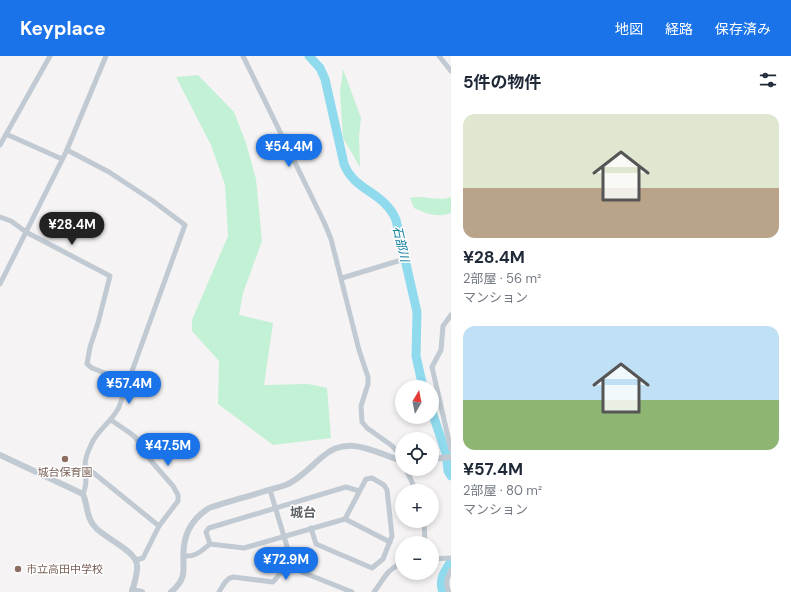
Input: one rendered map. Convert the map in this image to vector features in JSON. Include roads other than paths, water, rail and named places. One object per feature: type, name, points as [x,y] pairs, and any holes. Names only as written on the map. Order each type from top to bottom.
[{"type":"street","points":[[0,145],[50,56]]},
{"type":"street","points":[[0,284],[67,150],[106,56]]},
{"type":"street","points":[[243,56],[331,239],[359,350],[368,377],[368,384],[361,406],[362,422],[367,428],[395,449]]},
{"type":"street","points":[[439,56],[451,71]]},
{"type":"street","points":[[4,136],[62,159]]},
{"type":"street","points":[[67,150],[109,172],[185,224],[119,407],[111,420],[93,441],[88,452],[85,466],[86,485],[83,494]]},
{"type":"street","points":[[0,217],[10,221],[26,232],[110,276],[90,347],[87,364],[89,367],[128,382]]},
{"type":"street","points":[[342,278],[398,261]]},
{"type":"street","points":[[451,315],[443,326],[441,350],[432,364],[432,370],[451,450]]},
{"type":"street","points":[[111,420],[135,438],[152,462],[177,491],[178,496],[178,501],[159,526],[143,558],[136,560]]},
{"type":"street","points":[[171,592],[181,582],[184,574],[184,547],[188,529],[193,521],[209,508],[287,485],[310,469],[327,452],[343,447],[364,447],[395,458]]},
{"type":"street","points":[[0,455],[83,494],[86,500],[87,512],[96,529],[131,554],[136,560],[137,571],[132,591],[142,592]]},
{"type":"street","points":[[439,458],[451,457]]},
{"type":"street","points":[[85,466],[159,526]]},
{"type":"street","points":[[311,528],[316,544],[372,568],[383,559],[392,536],[387,490],[384,485],[372,478],[366,479],[344,519]]},
{"type":"street","points":[[210,544],[206,532],[209,528],[346,486],[359,491]]},
{"type":"street","points":[[270,490],[292,563],[292,568]]},
{"type":"street","points":[[184,556],[192,556],[197,554],[210,544],[244,548],[344,519],[390,542]]},
{"type":"street","points":[[439,559],[451,558]]},
{"type":"street","points":[[374,592],[382,582],[386,573],[395,566]]},
{"type":"street","points":[[219,592],[229,578],[233,577],[273,582],[280,575],[282,570],[286,568],[292,568],[352,592]]},
{"type":"street","points":[[449,592],[446,584],[451,570]]},
{"type":"waterway","name":"石部川","points":[[309,56],[320,68],[325,79],[344,164],[355,180],[385,203],[396,220],[417,312],[416,356],[421,380]]},
{"type":"waterway","name":"石部川","points":[[436,424],[446,453],[448,471],[451,476]]},
{"type":"waterway","name":"石部川","points":[[443,592],[441,583],[442,579],[451,561]]},
{"type":"place","name":"城台保育園","points":[[65,459]]},
{"type":"place","name":"市立高田中学校","points":[[18,569]]},
{"type":"district","name":"城台","points":[[303,512]]}]
